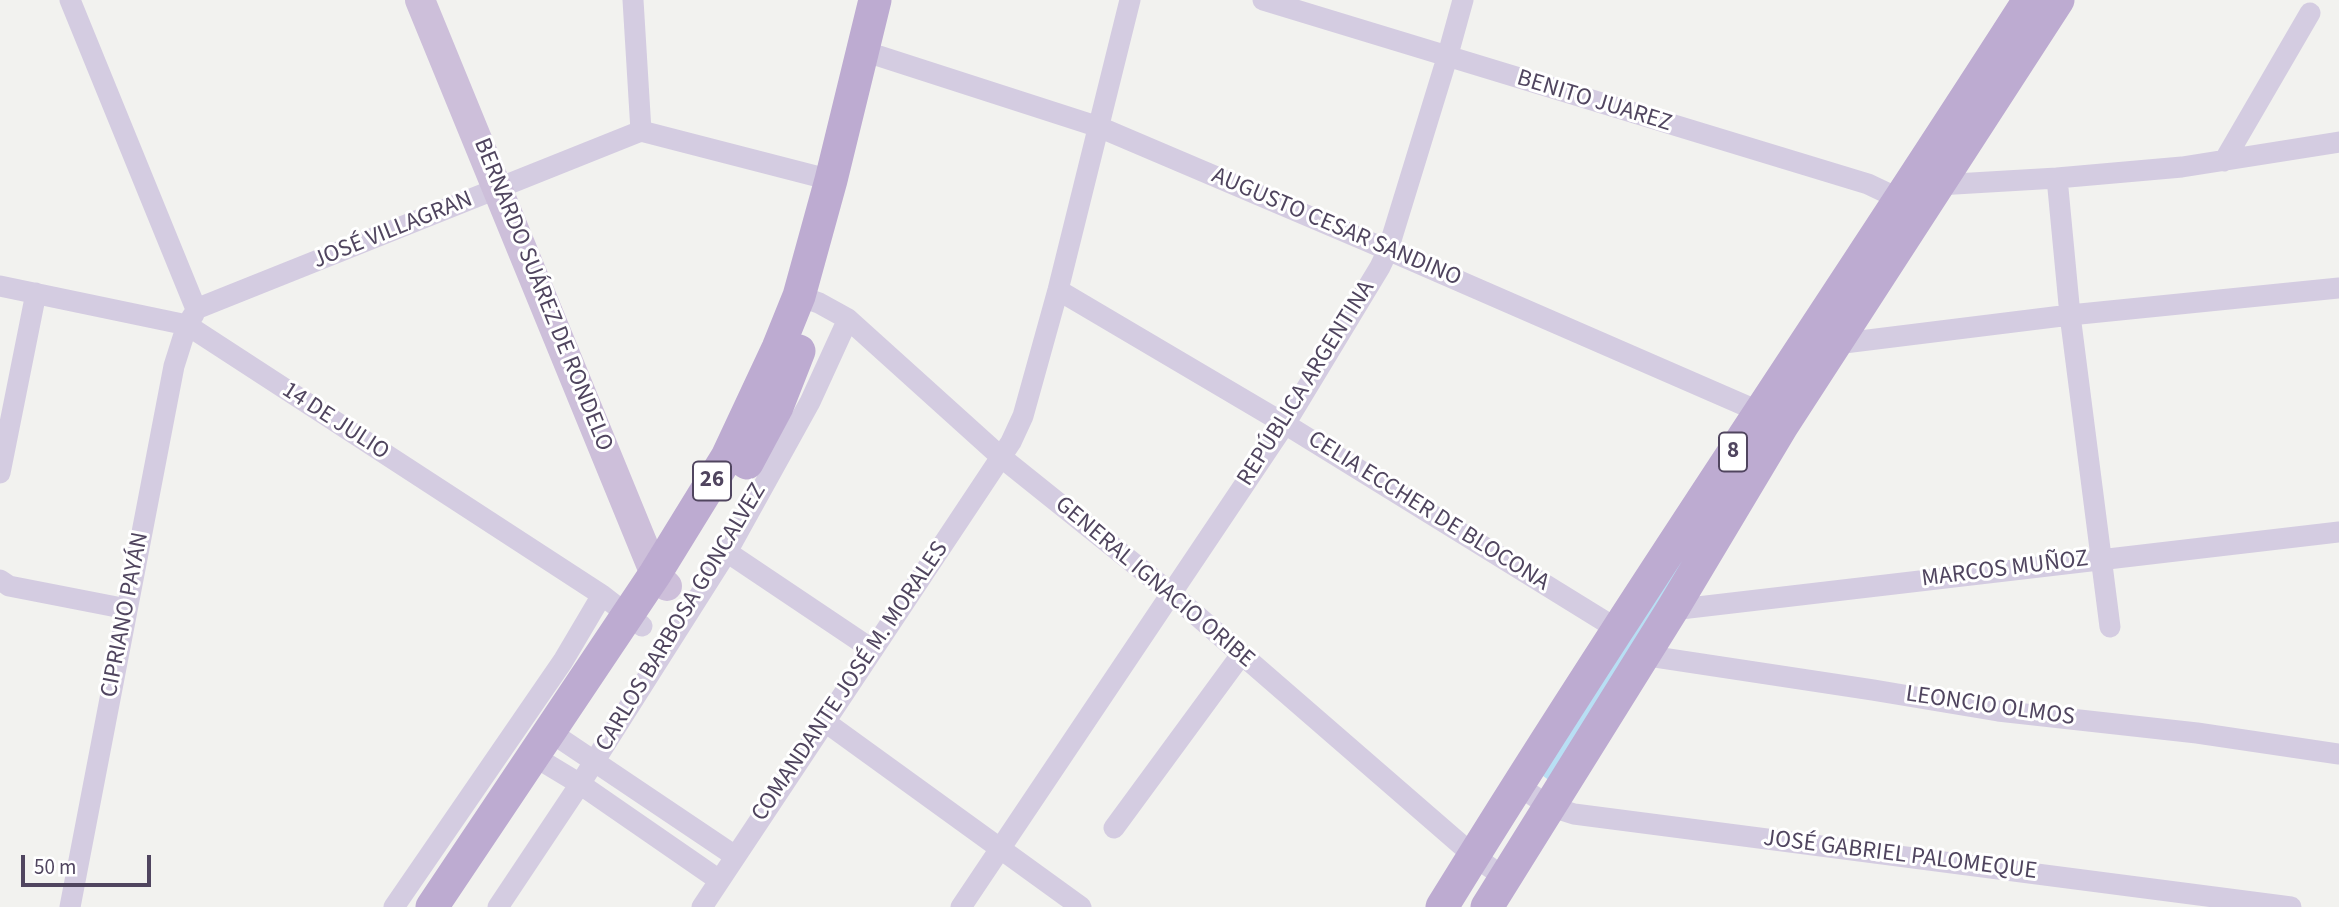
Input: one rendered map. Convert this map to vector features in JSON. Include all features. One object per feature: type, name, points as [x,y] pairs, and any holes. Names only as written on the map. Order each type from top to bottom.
[{"type":"main road","name":"26","points":[[809,299],[831,180],[875,0]]},
{"type":"main road","name":"26","points":[[455,907],[549,749],[624,611],[661,580],[727,457],[778,348],[809,299],[893,0]]},
{"type":"main road","name":"8","points":[[1487,907],[1672,610],[1771,419],[1836,344],[2029,0]]},
{"type":"main road","name":"8","points":[[1442,907],[1617,629],[1771,419],[1919,192],[2058,0]]},
{"type":"main road","name":"26","points":[[432,907],[549,749]]},
{"type":"street","points":[[70,0],[192,317]]},
{"type":"street","name":"BERNARDO SUÁREZ DE RONDELO","points":[[420,0],[661,580]]},
{"type":"street","points":[[633,0],[641,131],[831,180]]},
{"type":"street","name":"COMANDANTE JOSÉ M. MORALES","points":[[702,907],[1001,457],[1023,416],[1058,290],[1130,0]]},
{"type":"street","name":"BENITO JUAREZ","points":[[1263,0],[1868,184],[1919,192]]},
{"type":"street","name":"REPÚBLICA ARGENTINA","points":[[961,907],[1285,424],[1388,250],[1463,0]]},
{"type":"street","points":[[2224,161],[2310,13]]},
{"type":"street","name":"AUGUSTO CESAR SANDINO","points":[[879,56],[1099,127],[1388,250],[1771,419]]},
{"type":"street","name":"JOSÉ VILLAGRAN","points":[[192,317],[641,131]]},
{"type":"street","points":[[1919,192],[2224,161],[2339,142]]},
{"type":"street","points":[[2057,178],[2070,315],[2110,627]]},
{"type":"street","name":"14 DE JULIO","points":[[0,286],[192,317],[624,611]]},
{"type":"street","points":[[1836,344],[2070,315],[2339,288]]},
{"type":"street","name":"CELIA ECCHER DE BLOCONA","points":[[1058,290],[1285,424],[1617,629]]},
{"type":"street","points":[[0,473],[36,293]]},
{"type":"street","name":"GENERAL IGNACIO ORIBE","points":[[809,299],[848,319],[1001,457],[1172,594],[1474,856],[1505,878]]},
{"type":"street","name":"CIPRIANO PAYÁN","points":[[70,907],[174,366],[192,317]]},
{"type":"street","name":"CARLOS BARBOSA GONCALVEZ","points":[[498,907],[580,785],[727,552],[810,402],[848,319]]},
{"type":"street","name":"MARCOS MUÑOZ","points":[[1672,610],[2339,532]]},
{"type":"street","points":[[727,552],[873,650]]},
{"type":"street","points":[[0,580],[9,586],[127,609]]},
{"type":"street","points":[[394,907],[564,661],[624,611]]},
{"type":"street","points":[[1114,828],[1241,655]]},
{"type":"street","name":"LEONCIO OLMOS","points":[[1642,656],[1998,711],[2197,733],[2339,754]]},
{"type":"street","points":[[824,721],[1081,907]]},
{"type":"street","points":[[549,749],[594,762],[735,856]]},
{"type":"street","points":[[549,749],[580,785],[719,880]]},
{"type":"street","name":"JOSÉ GABRIEL PALOMEQUE","points":[[1517,785],[1549,806],[1588,816],[2291,907]]},
{"type":"shaded area","points":[[1759,436],[1550,781],[1539,773]]}]
